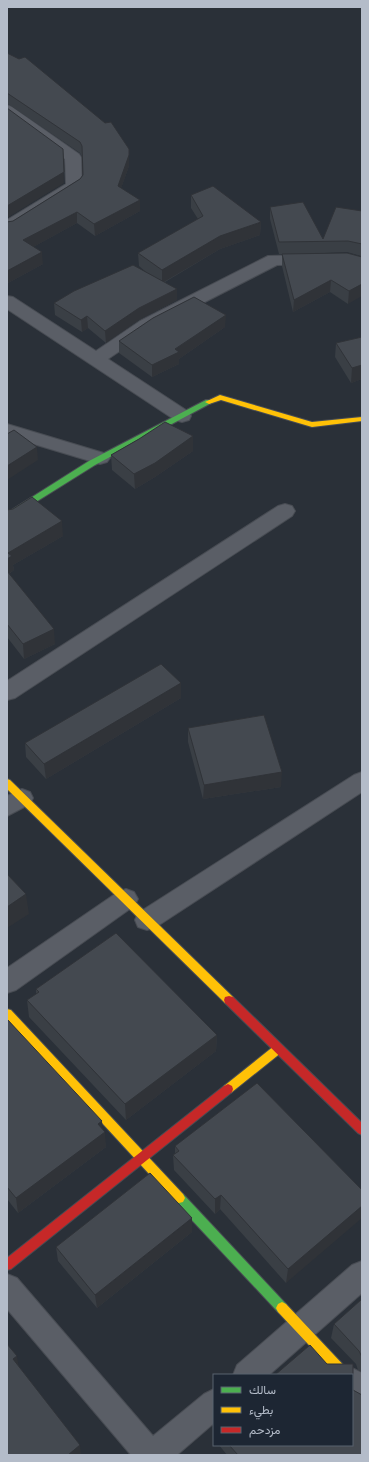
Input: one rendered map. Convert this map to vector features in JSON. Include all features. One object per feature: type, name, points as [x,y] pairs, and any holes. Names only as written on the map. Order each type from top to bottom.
[{"type":"street","points":[[7,110],[73,157],[74,186],[7,227]]},
{"type":"street","points":[[96,359],[146,325],[274,260],[348,259],[362,264]]},
{"type":"street","points":[[7,301],[182,416]]},
{"type":"street","points":[[7,517],[100,458],[220,396],[312,425],[362,419]]},
{"type":"street","points":[[7,430],[28,435],[100,458]]},
{"type":"street","points":[[7,692],[285,511]]},
{"type":"street","points":[[148,920],[362,781]]},
{"type":"street","points":[[12,796],[126,899],[362,1130]]},
{"type":"street","points":[[7,982],[126,899]]},
{"type":"street","points":[[7,1013],[344,1374]]},
{"type":"street","points":[[7,1265],[278,1048]]},
{"type":"street","points":[[248,1374],[362,1275]]},
{"type":"street","points":[[7,1288],[150,1455]]},
{"type":"street","points":[[353,1384],[362,1393]]},
{"type":"street","points":[[154,1455],[213,1405]]},
{"type":"building","points":[[7,53],[19,59],[25,57],[105,123],[111,122],[129,149],[129,155],[118,186],[140,200],[94,224],[77,212],[23,240],[42,252],[7,271],[7,222],[13,221],[80,179],[83,175],[82,146],[80,142],[7,93]]},
{"type":"building","points":[[7,108],[63,149],[64,172],[7,206]]},
{"type":"building","points":[[213,186],[261,222],[220,236],[162,270],[138,253],[203,216],[191,195]]},
{"type":"building","points":[[303,202],[323,239],[336,207],[362,211],[362,244],[348,241],[279,242],[270,207]]},
{"type":"building","points":[[347,253],[362,257],[362,284],[349,291],[331,280],[294,300],[282,254]]},
{"type":"building","points":[[133,265],[177,289],[139,308],[105,331],[87,316],[81,320],[54,303],[74,291]]},
{"type":"building","points":[[194,297],[226,315],[175,349],[179,352],[152,365],[119,341],[153,318]]},
{"type":"building","points":[[362,337],[362,365],[352,368],[336,343]]},
{"type":"building","points":[[165,422],[193,436],[155,463],[134,474],[111,455],[139,439]]},
{"type":"building","points":[[14,430],[37,447],[7,466],[7,434]]},
{"type":"building","points":[[32,497],[62,521],[8,553],[12,556],[7,559],[7,510],[13,509]]},
{"type":"building","points":[[7,571],[54,629],[23,644],[7,624]]},
{"type":"building","points":[[161,664],[181,683],[44,764],[25,743]]},
{"type":"building","points":[[264,715],[282,772],[204,785],[188,728]]},
{"type":"building","points":[[7,874],[26,894],[7,907]]},
{"type":"building","points":[[116,933],[217,1035],[125,1104],[27,1000],[39,992],[36,989]]},
{"type":"building","points":[[7,1019],[102,1121],[98,1124],[105,1132],[16,1198],[7,1187]]},
{"type":"building","points":[[257,1083],[362,1190],[362,1206],[288,1269],[221,1195],[215,1199],[173,1155],[179,1151],[175,1146]]},
{"type":"building","points":[[150,1173],[192,1218],[95,1295],[56,1247]]},
{"type":"building","points":[[362,1299],[362,1357],[359,1351],[334,1324]]},
{"type":"building","points":[[7,1344],[17,1356],[13,1359],[80,1445],[68,1455],[7,1455]]},
{"type":"building","points":[[310,1345],[327,1364],[353,1364],[353,1374],[276,1374]]},
{"type":"building","points":[[353,1390],[362,1395],[362,1455],[238,1455],[230,1446],[353,1446]]},
{"type":"traffic: fast","points":[[7,517],[92,463],[209,402]]},
{"type":"traffic: fast","points":[[179,1198],[282,1308]]},
{"type":"traffic: slow","points":[[209,402],[220,397],[312,425],[362,419]]},
{"type":"traffic: slow","points":[[7,783],[229,1000]]},
{"type":"traffic: slow","points":[[7,1013],[179,1198]]},
{"type":"traffic: slow","points":[[228,1089],[278,1049]]},
{"type":"traffic: slow","points":[[282,1308],[344,1374]]},
{"type":"traffic: jam","points":[[229,1000],[362,1130]]},
{"type":"traffic: jam","points":[[7,1265],[228,1089]]}]
